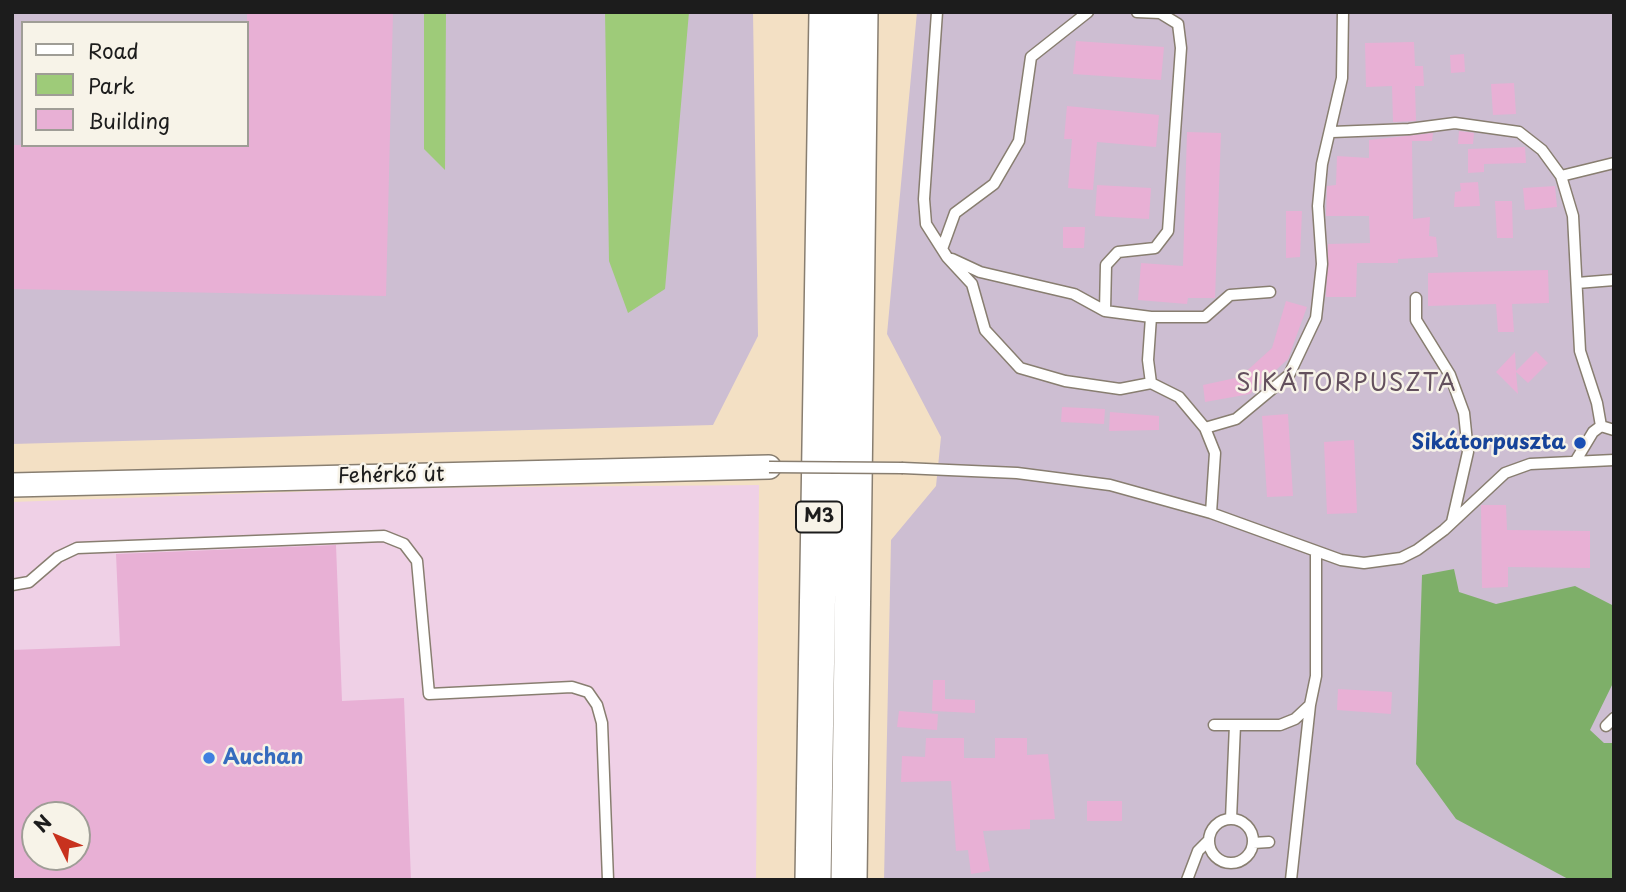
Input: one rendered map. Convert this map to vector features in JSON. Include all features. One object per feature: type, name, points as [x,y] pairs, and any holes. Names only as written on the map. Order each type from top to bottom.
[{"type":"highway","name":"M3","points":[[813,880],[827,12]]},
{"type":"highway","name":"M3","points":[[849,880],[860,12]]},
{"type":"street","name":"Fehérkő út","points":[[12,485],[769,467]]},
{"type":"lane","points":[[937,12],[924,198],[926,224],[945,253],[972,284],[985,330],[1020,368],[1065,381],[1120,389],[1151,383],[1179,397],[1205,428],[1215,453],[1211,513]]},
{"type":"lane","points":[[945,253],[955,213],[994,184],[1019,141],[1031,57],[1088,12]]},
{"type":"lane","points":[[1105,312],[1106,265],[1118,252],[1155,248],[1168,231],[1181,48],[1178,24],[1160,13],[1137,12]]},
{"type":"lane","points":[[1205,428],[1236,419],[1289,375],[1316,318],[1322,264],[1319,195],[1322,164],[1332,132],[1342,78],[1343,12]]},
{"type":"lane","points":[[1332,132],[1409,129],[1455,123],[1519,132],[1542,150],[1561,176],[1573,216],[1580,351],[1597,403],[1601,426]]},
{"type":"lane","points":[[1561,176],[1614,163]]},
{"type":"lane","points":[[945,253],[980,272],[1074,294],[1105,312],[1152,317],[1205,317],[1230,295],[1270,292]]},
{"type":"lane","points":[[1577,283],[1614,280]]},
{"type":"lane","points":[[1416,298],[1416,320],[1450,375],[1464,413],[1468,452],[1451,522]]},
{"type":"lane","points":[[1151,383],[1149,360],[1152,317]]},
{"type":"lane","points":[[1601,426],[1614,430]]},
{"type":"lane","points":[[1575,463],[1593,432],[1601,426]]},
{"type":"lane","points":[[769,467],[903,468],[1017,473],[1086,481],[1136,491],[1211,513],[1341,560],[1386,561],[1417,550],[1505,472],[1530,464],[1614,460]]},
{"type":"lane","points":[[12,586],[29,582],[58,557],[77,548],[384,536],[404,544],[417,561],[429,694],[572,687],[588,692],[597,705],[602,723],[608,880]]},
{"type":"lane","points":[[1291,880],[1310,705],[1316,676],[1316,552]]},
{"type":"lane","points":[[1214,725],[1280,725],[1295,719],[1310,705]]},
{"type":"lane","points":[[1231,819],[1235,725]]},
{"type":"lane","points":[[1187,880],[1198,851],[1209,840],[1213,828],[1223,820],[1231,819],[1247,825],[1254,836],[1246,859],[1234,864],[1221,862],[1212,853],[1209,840]]},
{"type":"lane","points":[[1253,843],[1269,842]]},
{"type":"shaded area","points":[[12,12],[753,12],[758,336],[713,425],[12,444]]},
{"type":"shaded area","points":[[917,12],[1614,12],[1614,880],[884,880],[891,540],[936,486],[941,437],[887,334]]},
{"type":"shaded area","points":[[759,485],[756,880],[12,880],[12,502],[402,488]]},
{"type":"green space","points":[[424,12],[446,12],[445,170],[424,149]]},
{"type":"green space","points":[[605,12],[689,12],[665,289],[628,313],[609,261]]},
{"type":"green space","points":[[1454,569],[1459,592],[1496,604],[1575,586],[1614,606],[1614,681],[1590,730],[1604,743],[1614,743],[1614,880],[1570,880],[1456,819],[1416,764],[1422,575]]},
{"type":"building","points":[[247,12],[393,12],[386,296],[12,289],[12,145],[248,147]]},
{"type":"building","points":[[1076,41],[1164,47],[1161,80],[1073,74]]},
{"type":"building","points":[[1414,42],[1415,66],[1423,66],[1424,86],[1415,86],[1416,121],[1393,122],[1392,86],[1366,87],[1365,43]]},
{"type":"building","points":[[1464,54],[1465,72],[1451,73],[1450,55]]},
{"type":"building","points":[[1514,83],[1516,114],[1493,115],[1491,84]]},
{"type":"building","points":[[1067,106],[1159,115],[1156,147],[1097,142],[1093,190],[1068,188],[1072,139],[1064,139]]},
{"type":"building","points":[[1459,131],[1474,133],[1473,144],[1458,144]]},
{"type":"building","points":[[1187,132],[1221,133],[1215,298],[1188,298],[1187,304],[1138,300],[1141,263],[1183,266]]},
{"type":"building","points":[[1433,133],[1432,141],[1412,141],[1413,219],[1430,217],[1429,236],[1436,237],[1438,257],[1398,259],[1398,263],[1357,263],[1356,297],[1326,297],[1328,244],[1370,243],[1369,216],[1326,216],[1327,186],[1336,185],[1337,156],[1369,158],[1369,140]]},
{"type":"building","points":[[1525,147],[1526,163],[1484,164],[1484,172],[1468,173],[1468,149]]},
{"type":"building","points":[[1478,182],[1480,206],[1454,207],[1455,192],[1461,191],[1460,183]]},
{"type":"building","points":[[1097,185],[1151,188],[1149,219],[1095,216]]},
{"type":"building","points":[[1555,186],[1557,207],[1525,210],[1523,188]]},
{"type":"building","points":[[1495,201],[1512,201],[1513,238],[1497,238]]},
{"type":"building","points":[[1286,211],[1302,211],[1300,257],[1286,258]]},
{"type":"building","points":[[1063,227],[1085,227],[1084,248],[1063,248]]},
{"type":"building","points":[[1548,270],[1549,303],[1512,304],[1514,332],[1498,332],[1496,304],[1428,306],[1428,273]]},
{"type":"building","points":[[1286,301],[1307,307],[1288,359],[1250,394],[1205,402],[1203,385],[1240,377],[1272,348]]},
{"type":"building","points":[[1536,351],[1548,363],[1528,383],[1516,372],[1518,394],[1496,372],[1515,352],[1516,371]]},
{"type":"building","points":[[1062,407],[1105,409],[1104,424],[1061,422]]},
{"type":"building","points":[[1110,412],[1159,416],[1159,430],[1109,431]]},
{"type":"building","points":[[1288,414],[1293,496],[1267,497],[1262,416]]},
{"type":"building","points":[[1354,440],[1357,513],[1327,514],[1324,442]]},
{"type":"building","points":[[1481,505],[1506,505],[1507,530],[1590,531],[1590,568],[1508,567],[1508,587],[1482,588]]},
{"type":"building","name":"Auchan","points":[[336,545],[342,701],[404,698],[411,880],[12,880],[12,650],[120,646],[116,554]]},
{"type":"building","points":[[933,680],[945,680],[945,699],[975,700],[975,713],[932,711]]},
{"type":"building","points":[[1338,689],[1392,692],[1391,714],[1337,710]]},
{"type":"building","points":[[899,711],[938,714],[937,730],[897,727]]},
{"type":"building","points":[[926,738],[964,738],[964,758],[995,758],[995,738],[1027,738],[1027,755],[1048,754],[1055,819],[1030,820],[1030,829],[983,831],[990,871],[971,874],[968,850],[956,851],[951,781],[901,782],[902,756],[925,757]]},
{"type":"building","points":[[1087,801],[1122,801],[1122,821],[1087,821]]},
{"type":"place","name":"Sikátorpuszta","points":[[1580,443]]},
{"type":"place","name":"Auchan","points":[[209,758]]},
{"type":"district","name":"SIKÁTORPUSZTA","points":[[1347,385]]}]
